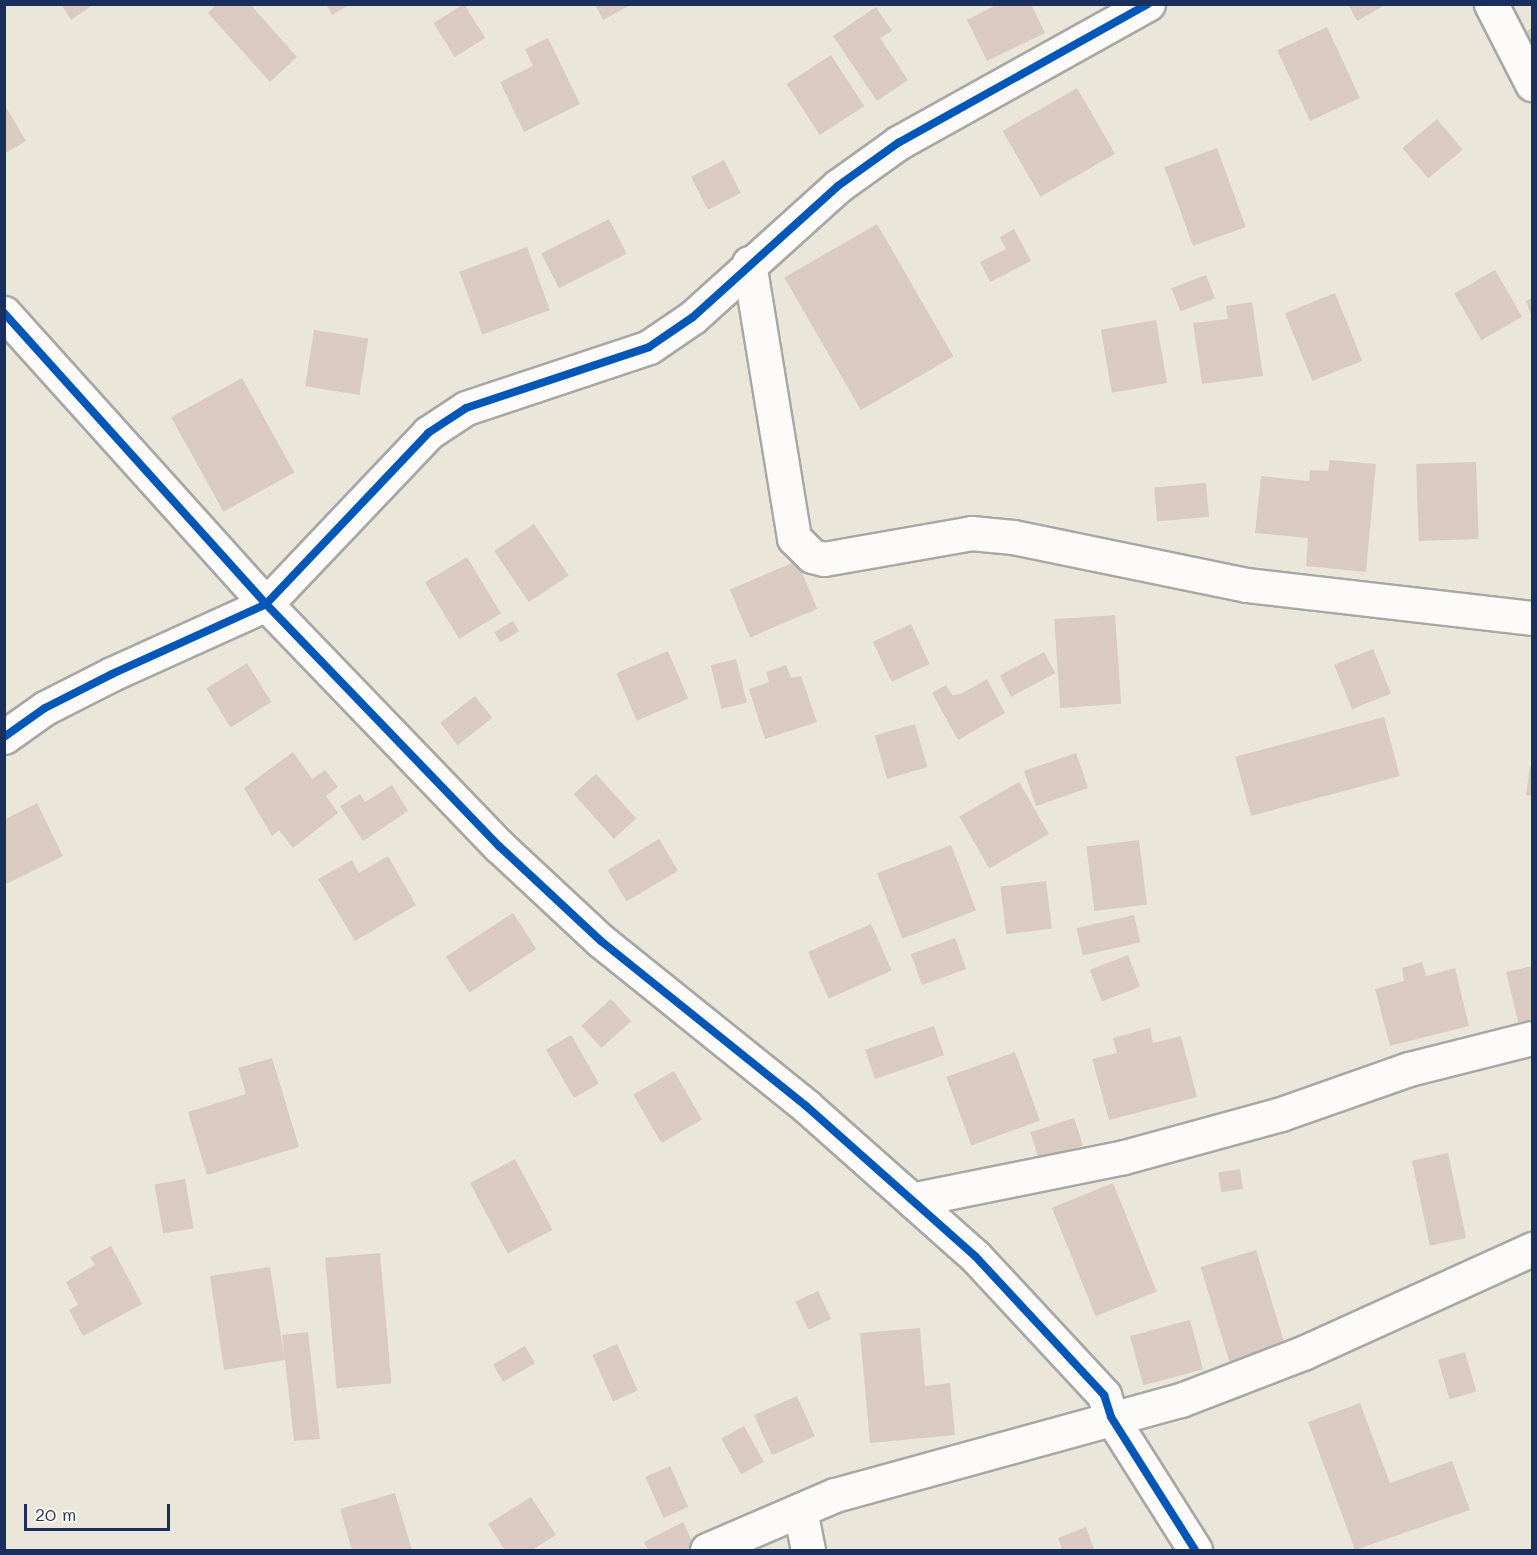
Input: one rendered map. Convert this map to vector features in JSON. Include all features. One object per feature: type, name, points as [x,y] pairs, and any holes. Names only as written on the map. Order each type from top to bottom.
[{"type":"street","points":[[4,737],[93,684],[266,604],[428,433],[466,408],[649,347],[693,317],[749,263],[838,186],[898,142],[1148,4]]},
{"type":"street","points":[[1491,4],[1533,84]]},
{"type":"street","points":[[749,263],[794,537],[812,556],[824,559],[971,533],[1013,537],[1247,585],[1533,618]]},
{"type":"street","points":[[4,313],[266,604],[499,846],[601,941],[916,1199],[1104,1395],[1112,1417],[1195,1551]]},
{"type":"street","points":[[916,1199],[1124,1157],[1281,1114],[1409,1069],[1533,1038]]},
{"type":"street","points":[[706,1551],[800,1510],[942,1462],[1181,1400],[1304,1353],[1533,1249]]},
{"type":"street","points":[[800,1510],[808,1551]]},
{"type":"building","points":[[61,4],[94,4],[71,20]]},
{"type":"building","points":[[217,4],[250,4],[297,57],[270,82],[208,13]]},
{"type":"building","points":[[326,4],[351,4],[332,15]]},
{"type":"building","points":[[464,4],[485,38],[455,57],[433,23]]},
{"type":"building","points":[[595,4],[632,4],[603,20]]},
{"type":"building","points":[[998,4],[1031,4],[1045,33],[987,61],[967,20]]},
{"type":"building","points":[[1348,4],[1387,4],[1357,21]]},
{"type":"building","points":[[876,7],[892,31],[880,38],[908,80],[877,101],[833,36]]},
{"type":"building","points":[[1327,27],[1360,98],[1310,121],[1277,50]]},
{"type":"building","points":[[1532,28],[1532,47],[1525,32]]},
{"type":"building","points":[[548,38],[580,104],[524,132],[500,82],[533,66],[525,49]]},
{"type":"building","points":[[831,55],[864,106],[820,135],[787,84]]},
{"type":"building","points":[[1077,88],[1115,154],[1041,197],[1003,131]]},
{"type":"building","points":[[4,104],[26,141],[4,154]]},
{"type":"building","points":[[1437,119],[1463,150],[1428,179],[1403,148]]},
{"type":"building","points":[[1217,148],[1246,227],[1193,246],[1164,167]]},
{"type":"building","points":[[724,160],[741,193],[708,210],[691,177]]},
{"type":"building","points":[[609,219],[627,254],[559,288],[541,254]]},
{"type":"building","points":[[877,224],[954,357],[861,410],[784,278]]},
{"type":"building","points":[[1014,229],[1031,261],[990,282],[980,262],[1006,249],[1000,237]]},
{"type":"building","points":[[527,247],[550,310],[482,335],[459,272]]},
{"type":"building","points":[[1495,270],[1522,317],[1481,340],[1454,294]]},
{"type":"building","points":[[1206,275],[1215,298],[1180,312],[1171,288]]},
{"type":"building","points":[[1335,293],[1362,361],[1312,381],[1285,313]]},
{"type":"building","points":[[1532,298],[1532,317],[1526,301]]},
{"type":"building","points":[[1252,302],[1263,376],[1202,384],[1193,323],[1228,319],[1226,306]]},
{"type":"building","points":[[1156,320],[1167,383],[1112,393],[1101,330]]},
{"type":"building","points":[[314,330],[368,339],[359,395],[305,386]]},
{"type":"building","points":[[242,378],[294,472],[224,512],[171,417]]},
{"type":"building","points":[[1330,460],[1376,464],[1366,572],[1306,566],[1308,538],[1255,533],[1261,476],[1309,481],[1310,470],[1328,471]]},
{"type":"building","points":[[1476,462],[1479,539],[1419,541],[1416,464]]},
{"type":"building","points":[[1206,483],[1209,517],[1157,521],[1154,488]]},
{"type":"building","points":[[534,524],[569,575],[529,602],[494,551]]},
{"type":"building","points":[[467,557],[501,614],[459,639],[425,582]]},
{"type":"building","points":[[797,561],[817,609],[750,637],[730,590]]},
{"type":"building","points":[[1115,615],[1121,704],[1060,708],[1054,619]]},
{"type":"building","points":[[513,621],[519,631],[500,643],[494,632]]},
{"type":"building","points":[[911,624],[930,664],[892,682],[873,642]]},
{"type":"building","points":[[1373,649],[1391,694],[1352,709],[1334,665]]},
{"type":"building","points":[[668,651],[688,699],[637,721],[616,673]]},
{"type":"building","points":[[1044,652],[1055,673],[1011,697],[1000,675]]},
{"type":"building","points":[[736,659],[747,703],[722,709],[711,665]]},
{"type":"building","points":[[247,663],[271,702],[231,727],[206,688]]},
{"type":"building","points":[[786,665],[791,678],[801,676],[817,722],[765,739],[749,689],[769,682],[766,672]]},
{"type":"building","points":[[987,679],[1005,713],[958,740],[932,693],[946,685],[952,695],[961,694]]},
{"type":"building","points":[[475,696],[492,718],[458,745],[440,723]]},
{"type":"building","points":[[1384,717],[1400,776],[1251,816],[1235,757]]},
{"type":"building","points":[[915,724],[927,767],[887,779],[875,736]]},
{"type":"building","points":[[293,752],[312,779],[325,770],[338,787],[326,796],[338,813],[293,848],[279,830],[272,836],[244,788]]},
{"type":"building","points":[[1076,753],[1088,788],[1036,806],[1024,771]]},
{"type":"building","points":[[1530,767],[1532,768],[1532,796],[1526,795]]},
{"type":"building","points":[[596,774],[636,819],[614,839],[574,794]]},
{"type":"building","points":[[1019,782],[1049,834],[989,868],[959,817]]},
{"type":"building","points":[[392,785],[408,811],[363,841],[340,806],[360,794],[365,802]]},
{"type":"building","points":[[37,803],[63,856],[4,885],[4,820]]},
{"type":"building","points":[[659,839],[678,871],[627,902],[608,870]]},
{"type":"building","points":[[1139,840],[1147,905],[1094,911],[1086,846]]},
{"type":"building","points":[[951,845],[976,910],[902,939],[877,873]]},
{"type":"building","points":[[388,856],[416,905],[355,941],[318,879],[352,860],[359,873]]},
{"type":"building","points":[[1046,881],[1052,929],[1006,934],[1000,887]]},
{"type":"building","points":[[513,913],[536,949],[469,993],[446,957]]},
{"type":"building","points":[[1134,915],[1140,942],[1083,956],[1077,928]]},
{"type":"building","points":[[871,924],[892,971],[829,999],[808,952]]},
{"type":"building","points":[[955,938],[966,969],[922,985],[911,954]]},
{"type":"building","points":[[1128,955],[1140,987],[1102,1001],[1090,970]]},
{"type":"building","points":[[1422,962],[1426,976],[1455,968],[1469,1026],[1390,1046],[1375,989],[1404,981],[1402,968]]},
{"type":"building","points":[[1532,966],[1532,1022],[1519,1025],[1506,972]]},
{"type":"building","points":[[611,999],[631,1021],[601,1048],[581,1026]]},
{"type":"building","points":[[934,1026],[944,1055],[875,1079],[865,1050]]},
{"type":"building","points":[[1150,1028],[1153,1043],[1181,1036],[1197,1097],[1109,1120],[1092,1059],[1117,1053],[1113,1038]]},
{"type":"building","points":[[571,1035],[599,1083],[574,1098],[546,1050]]},
{"type":"building","points":[[1015,1052],[1040,1121],[971,1146],[946,1077]]},
{"type":"building","points":[[272,1058],[299,1147],[207,1175],[188,1112],[246,1094],[238,1068]]},
{"type":"building","points":[[674,1071],[702,1119],[661,1143],[633,1094]]},
{"type":"building","points":[[1074,1118],[1083,1146],[1039,1160],[1030,1132]]},
{"type":"building","points":[[1448,1153],[1466,1238],[1430,1246],[1412,1161]]},
{"type":"building","points":[[515,1159],[553,1230],[508,1254],[470,1183]]},
{"type":"building","points":[[1240,1169],[1243,1189],[1221,1192],[1218,1172]]},
{"type":"building","points":[[185,1179],[194,1228],[163,1234],[154,1184]]},
{"type":"building","points":[[1113,1183],[1157,1291],[1096,1316],[1052,1208]]},
{"type":"building","points":[[111,1246],[142,1304],[83,1336],[69,1310],[78,1305],[66,1282],[95,1265],[90,1257]]},
{"type":"building","points":[[1256,1250],[1286,1348],[1230,1365],[1201,1267]]},
{"type":"building","points":[[380,1253],[391,1384],[337,1388],[325,1258]]},
{"type":"building","points":[[270,1267],[284,1356],[282,1335],[308,1332],[320,1439],[294,1441],[285,1360],[224,1370],[210,1276]]},
{"type":"building","points":[[818,1291],[831,1319],[808,1330],[795,1302]]},
{"type":"building","points":[[1190,1320],[1203,1369],[1143,1385],[1130,1336]]},
{"type":"building","points":[[920,1328],[925,1386],[950,1383],[955,1435],[870,1443],[860,1333]]},
{"type":"building","points":[[617,1344],[638,1391],[613,1402],[592,1355]]},
{"type":"building","points":[[525,1346],[535,1363],[503,1382],[493,1364]]},
{"type":"building","points":[[1465,1352],[1476,1391],[1449,1399],[1438,1360]]},
{"type":"building","points":[[797,1396],[815,1436],[772,1455],[754,1415]]},
{"type":"building","points":[[1360,1403],[1390,1483],[1452,1461],[1470,1510],[1355,1550],[1308,1422]]},
{"type":"building","points":[[744,1426],[764,1462],[741,1474],[721,1439]]},
{"type":"building","points":[[670,1466],[688,1507],[664,1518],[645,1477]]},
{"type":"building","points":[[395,1493],[412,1550],[352,1550],[340,1509]]},
{"type":"building","points":[[531,1497],[556,1535],[532,1550],[505,1550],[488,1524]]},
{"type":"building","points":[[683,1522],[696,1550],[648,1550],[644,1542]]},
{"type":"building","points":[[1086,1527],[1094,1550],[1062,1550],[1058,1538]]},
{"type":"cycle path","points":[[4,737],[45,708],[112,674],[266,604],[428,433],[466,408],[649,347],[693,317],[838,186],[898,143],[1148,4]]},
{"type":"cycle path","points":[[4,313],[266,604],[499,846],[601,941],[806,1106],[975,1256],[1104,1395],[1111,1417],[1195,1550]]}]
